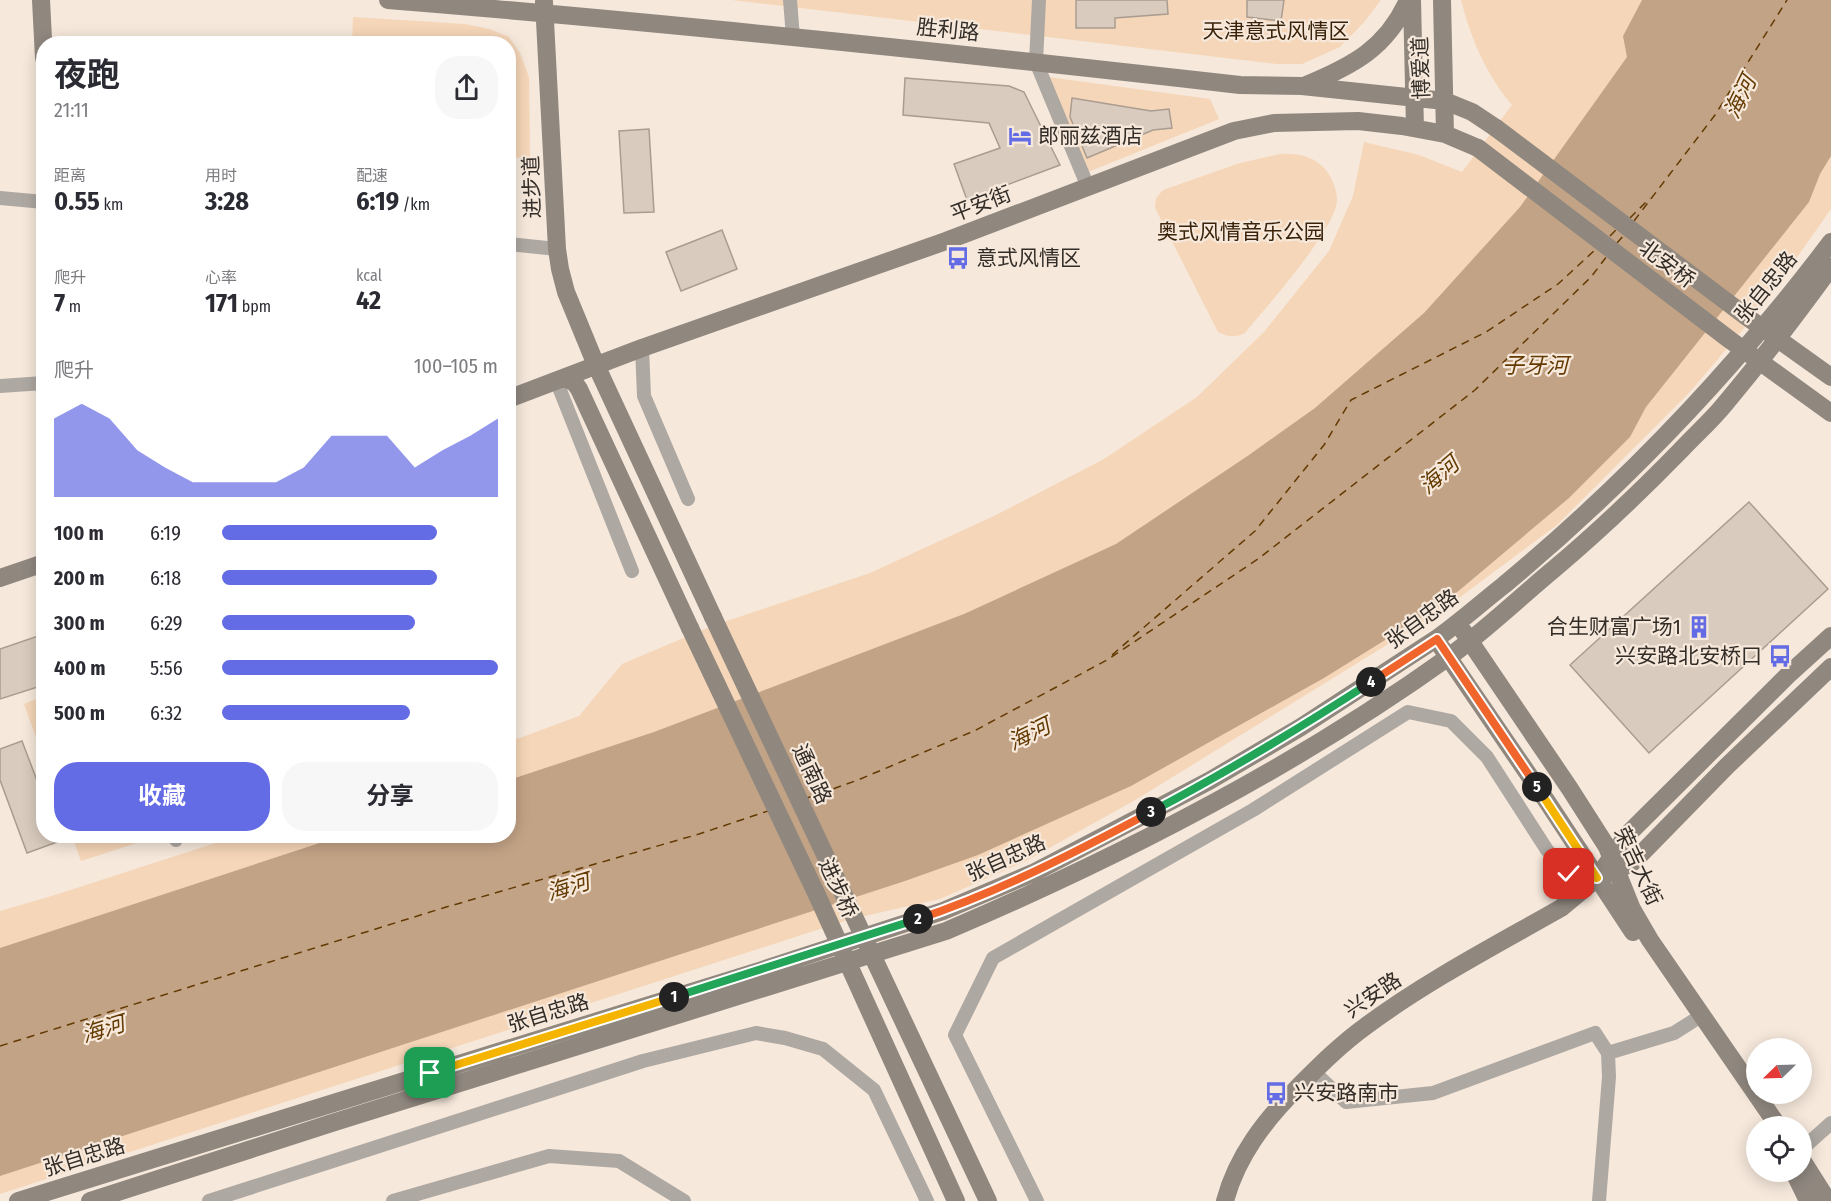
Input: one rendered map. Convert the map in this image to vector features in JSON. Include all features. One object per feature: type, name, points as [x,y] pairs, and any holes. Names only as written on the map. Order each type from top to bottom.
[{"type":"street","points":[[41,0],[43,36]]},
{"type":"street","name":"胜利路","points":[[388,0],[544,6],[793,37],[1240,84],[1302,86],[1424,108],[1472,112],[1496,128]]},
{"type":"street","points":[[790,0],[793,37]]},
{"type":"street","points":[[1039,0],[1036,62],[1088,187]]},
{"type":"street","points":[[1302,86],[1335,73],[1366,55],[1390,31],[1410,0]]},
{"type":"street","name":"博爱道","points":[[1410,0],[1424,108]]},
{"type":"street","name":"博爱道","points":[[1442,0],[1443,66]]},
{"type":"street","name":"进步道","points":[[544,6],[557,249],[566,292],[596,365]]},
{"type":"street","points":[[1424,108],[1440,84],[1443,66]]},
{"type":"street","points":[[1443,66],[1462,103],[1472,112]]},
{"type":"street","name":"平安街","points":[[516,396],[642,348],[903,257],[1234,131],[1292,122],[1358,121],[1396,125],[1424,108]]},
{"type":"street","name":"北安桥","points":[[1424,108],[1445,134],[1478,147],[1730,340],[1831,413]]},
{"type":"street","name":"北安桥","points":[[1496,128],[1747,317],[1831,377]]},
{"type":"street","points":[[0,198],[36,200]]},
{"type":"street","name":"张自忠路","points":[[18,1201],[747,975],[943,910],[1035,872],[1209,781],[1301,727],[1437,639],[1544,552],[1623,480],[1712,388],[1793,292],[1831,242]]},
{"type":"street","points":[[516,245],[557,249]]},
{"type":"street","name":"张自忠路","points":[[90,1201],[946,930],[1032,894],[1220,800],[1353,720],[1448,657],[1581,547],[1642,490],[1723,407],[1831,267]]},
{"type":"street","points":[[642,348],[644,396],[688,499]]},
{"type":"street","name":"通南路","points":[[596,365],[988,1201]]},
{"type":"street","points":[[559,379],[632,571]]},
{"type":"street","name":"进步桥","points":[[559,379],[574,382],[579,389],[817,895],[956,1201]]},
{"type":"street","points":[[0,386],[36,384]]},
{"type":"street","points":[[0,578],[36,566]]},
{"type":"street","name":"荣吉大街","points":[[1458,624],[1607,847],[1632,909],[1650,940],[1771,1116]]},
{"type":"street","points":[[1614,864],[1626,836],[1788,675],[1831,636]]},
{"type":"street","name":"荣吉大街","points":[[1437,639],[1759,1116]]},
{"type":"street","name":"兴安路","points":[[1225,1201],[1230,1182],[1244,1153],[1257,1134],[1278,1107],[1313,1071],[1348,1040],[1385,1012],[1561,908],[1614,864],[1632,863],[1727,766],[1831,667]]},
{"type":"street","points":[[1037,1201],[956,1035],[993,958],[1254,810],[1408,712],[1451,721],[1487,757],[1547,850],[1569,874],[1597,878]]},
{"type":"street","points":[[1608,1053],[1674,1033],[1693,1021]]},
{"type":"street","points":[[1313,1071],[1346,1102],[1433,1093],[1596,1033],[1608,1053],[1609,1077],[1599,1201]]},
{"type":"street","points":[[209,1201],[643,1061],[756,1034],[785,1038],[823,1049],[874,1090],[927,1201]]},
{"type":"street","points":[[1812,1140],[1831,1123]]},
{"type":"street","points":[[393,1201],[549,1156],[619,1161],[684,1201]]},
{"type":"street","points":[[1812,1176],[1828,1201]]},
{"type":"street","points":[[1799,1182],[1808,1201]]},
{"type":"green space","name":"天津意式风情区","points":[[732,0],[1381,0],[1340,47],[1302,64],[1277,64]]},
{"type":"green space","name":"子牙河","points":[[1461,0],[1642,0],[1623,36],[1831,0],[1831,209],[1762,307],[1689,393],[1557,525],[1440,612],[1137,799],[1026,861],[940,899],[851,919],[0,1194],[0,911],[215,843],[516,843],[516,739],[579,716],[622,664],[712,626],[870,573],[996,515],[1104,459],[1197,397],[1264,332],[1329,251],[1353,196],[1364,142],[1419,155],[1462,172],[1512,105],[1494,81],[1480,56]]},
{"type":"green space","points":[[353,17],[465,24],[489,29],[506,36],[352,36]]},
{"type":"green space","points":[[516,47],[529,77],[530,159],[516,158]]},
{"type":"green space","points":[[1048,77],[1210,99],[1219,119],[1088,172]]},
{"type":"green space","name":"奥式风情音乐公园","points":[[1280,154],[1305,156],[1316,161],[1326,170],[1336,192],[1337,200],[1333,214],[1313,249],[1245,333],[1235,336],[1225,335],[1218,332],[1155,208],[1156,198],[1163,190],[1240,163]]},
{"type":"green space","points":[[36,699],[36,738],[24,704]]},
{"type":"green space","points":[[75,843],[137,843],[81,861]]},
{"type":"water","name":"子牙河","points":[[1642,0],[1831,0],[1831,156],[1820,174],[1809,202],[1646,407],[1630,437],[1569,498],[1443,604],[1324,678],[1131,786],[978,855],[905,881],[0,1176],[0,948],[320,843],[516,843],[516,778],[654,732],[964,614],[1116,544],[1315,408],[1424,313],[1520,207],[1627,57],[1623,36]]},
{"type":"building","points":[[1076,0],[1167,0],[1168,14],[1115,18],[1115,28],[1076,28]]},
{"type":"building","points":[[1247,0],[1284,0],[1281,21],[1247,17]]},
{"type":"building","name":"郎丽兹酒店","points":[[905,78],[1009,86],[1024,92],[1060,165],[967,200],[954,164],[1000,148],[989,123],[903,115]]},
{"type":"building","points":[[1072,98],[1151,111],[1169,109],[1172,128],[1153,130],[1087,158],[1070,117]]},
{"type":"building","points":[[649,129],[654,212],[624,213],[619,131]]},
{"type":"building","points":[[722,230],[737,269],[681,291],[666,252]]},
{"type":"building","name":"合生财富广场1","points":[[1749,502],[1828,589],[1649,753],[1570,665]]},
{"type":"building","points":[[36,637],[36,688],[0,699],[0,649]]},
{"type":"building","points":[[22,741],[36,778],[36,843],[54,843],[27,853],[0,780],[0,749]]},
{"type":"ferry route","points":[[1634,221],[1715,115],[1787,0]]},
{"type":"ferry route","points":[[1630,218],[1650,198]]},
{"type":"ferry route","points":[[1610,236],[1617,229]]},
{"type":"ferry route","points":[[1617,243],[1624,235]]},
{"type":"ferry route","points":[[1112,655],[1255,531],[1324,445],[1351,400],[1486,332],[1558,284],[1595,250]]},
{"type":"ferry route","points":[[807,798],[858,780],[974,731],[1107,660],[1258,559],[1475,390],[1591,277],[1607,256]]},
{"type":"ferry route","points":[[0,1046],[443,908],[699,834],[768,811]]},
{"type":"place","name":"郎丽兹酒店","points":[[1020,136]]},
{"type":"place","name":"意式风情区","points":[[958,258]]},
{"type":"place","name":"合生财富广场1","points":[[1699,627]]},
{"type":"place","name":"兴安路北安桥口","points":[[1780,656]]},
{"type":"place","name":"兴安路南市","points":[[1276,1093]]},
{"type":"route","points":[[430,1073],[759,971],[943,910],[1035,872],[1209,781],[1301,727],[1437,639],[1597,878],[1569,874]]},
{"type":"water label","name":"海河","points":[[1740,97]]},
{"type":"water label","name":"海河","points":[[1439,475]]},
{"type":"water label","name":"海河","points":[[1029,734]]},
{"type":"water label","name":"海河","points":[[568,887]]},
{"type":"water label","name":"海河","points":[[103,1029]]}]
